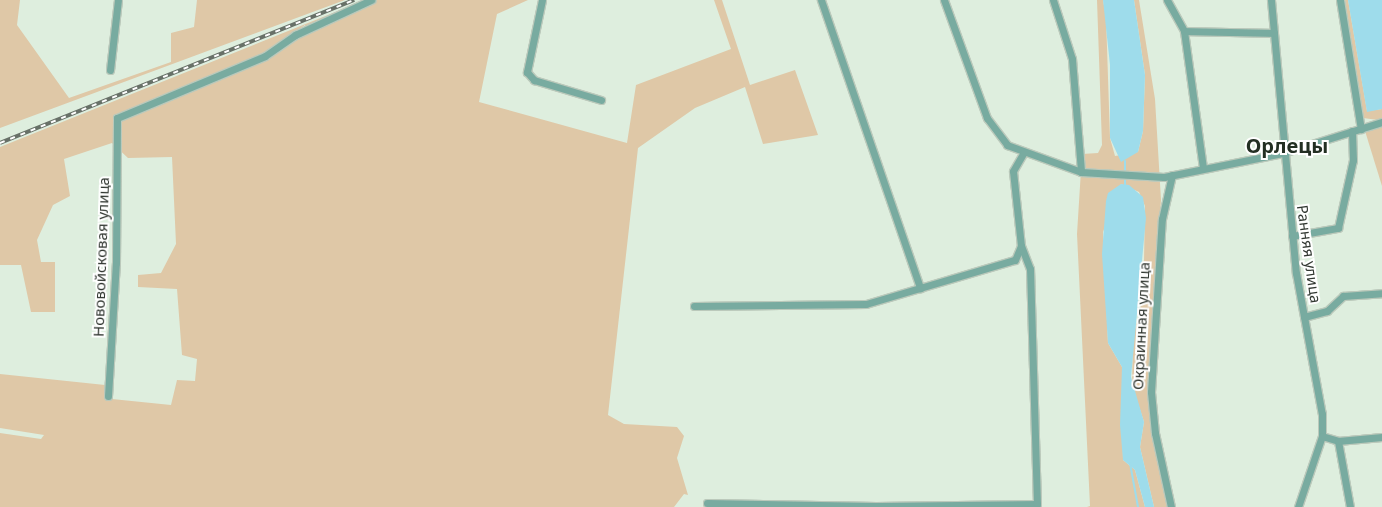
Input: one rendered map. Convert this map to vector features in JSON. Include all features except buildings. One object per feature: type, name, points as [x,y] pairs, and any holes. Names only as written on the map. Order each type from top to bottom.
[{"type":"street","points":[[110,70],[118,0]]},
{"type":"street","name":"Нововойсковая улица","points":[[108,396],[116,263],[117,118],[265,56],[303,31],[372,0]]},
{"type":"street","points":[[542,0],[527,72],[534,80],[601,100]]},
{"type":"street","points":[[821,0],[920,288]]},
{"type":"street","points":[[944,0],[987,118],[1007,145],[1081,172],[1172,175],[1283,152],[1382,122]]},
{"type":"street","points":[[1053,0],[1072,59],[1081,172]]},
{"type":"street","points":[[1167,0],[1184,32],[1203,168]]},
{"type":"street","name":"Ранняя улица","points":[[1271,0],[1283,152],[1292,236],[1322,436],[1298,507]]},
{"type":"street","points":[[1340,0],[1365,128]]},
{"type":"street","points":[[1184,32],[1274,33]]},
{"type":"street","points":[[1292,236],[1338,228],[1353,160],[1352,131]]},
{"type":"street","points":[[708,503],[876,506],[1037,504],[1030,269],[1021,246],[1013,171],[1024,152]]},
{"type":"street","name":"Окраинная улица","points":[[1171,507],[1154,434],[1151,392],[1162,219],[1172,175]]},
{"type":"street","points":[[694,306],[866,304],[1015,260],[1021,246]]},
{"type":"street","points":[[1304,317],[1327,311],[1343,296],[1382,293]]},
{"type":"street","points":[[1322,436],[1338,442],[1382,437]]},
{"type":"street","points":[[1338,442],[1350,507]]},
{"type":"shaded area","points":[[0,0],[20,0],[17,25],[69,98],[171,62],[171,33],[194,27],[197,0],[345,0],[0,128]]},
{"type":"shaded area","points":[[365,0],[528,0],[497,14],[479,102],[627,143],[636,85],[731,49],[714,0],[722,0],[750,85],[795,70],[818,135],[763,144],[745,87],[695,108],[638,148],[608,415],[624,424],[677,427],[684,436],[677,458],[688,495],[684,494],[674,507],[0,507],[0,433],[41,439],[44,435],[0,428],[0,374],[105,385],[112,399],[171,405],[177,380],[195,381],[197,359],[182,355],[177,289],[138,287],[138,275],[161,273],[176,244],[172,157],[128,158],[112,143],[64,159],[70,196],[53,205],[37,240],[41,262],[55,262],[55,312],[31,312],[21,265],[0,265],[0,147]],"holes":[[[305,25],[307,32],[278,53],[121,120],[264,54]]]},
{"type":"shaded area","points":[[1097,0],[1103,0],[1106,17],[1110,138],[1115,156],[1138,152],[1143,131],[1145,75],[1134,0],[1139,0],[1155,99],[1161,200],[1148,390],[1169,507],[1154,507],[1140,447],[1144,422],[1132,385],[1133,336],[1140,313],[1144,261],[1145,206],[1139,192],[1121,184],[1103,232],[1108,343],[1122,367],[1123,460],[1135,470],[1145,507],[1087,507],[1090,506],[1077,234],[1082,154],[1098,153],[1102,145]]},
{"type":"shaded area","points":[[1345,0],[1348,0],[1367,111],[1382,109],[1382,119],[1363,118]]},
{"type":"shaded area","points":[[1382,126],[1382,186],[1365,131]]},
{"type":"water","points":[[1103,0],[1134,0],[1145,75],[1143,131],[1138,152],[1121,162],[1110,138],[1110,65]]},
{"type":"water","points":[[1348,0],[1382,0],[1382,109],[1367,112]]},
{"type":"water","points":[[1121,184],[1129,185],[1143,197],[1146,218],[1131,377],[1144,422],[1140,447],[1154,507],[1145,507],[1135,470],[1123,460],[1120,425],[1122,367],[1108,343],[1102,254],[1106,201],[1108,193]]},
{"type":"waterway","points":[[1125,161],[1125,186]]},
{"type":"waterway","points":[[1130,463],[1138,507]]},
{"type":"railway","points":[[0,143],[354,0]]},
{"type":"district","name":"Орлецы","points":[[1287,145]]}]
